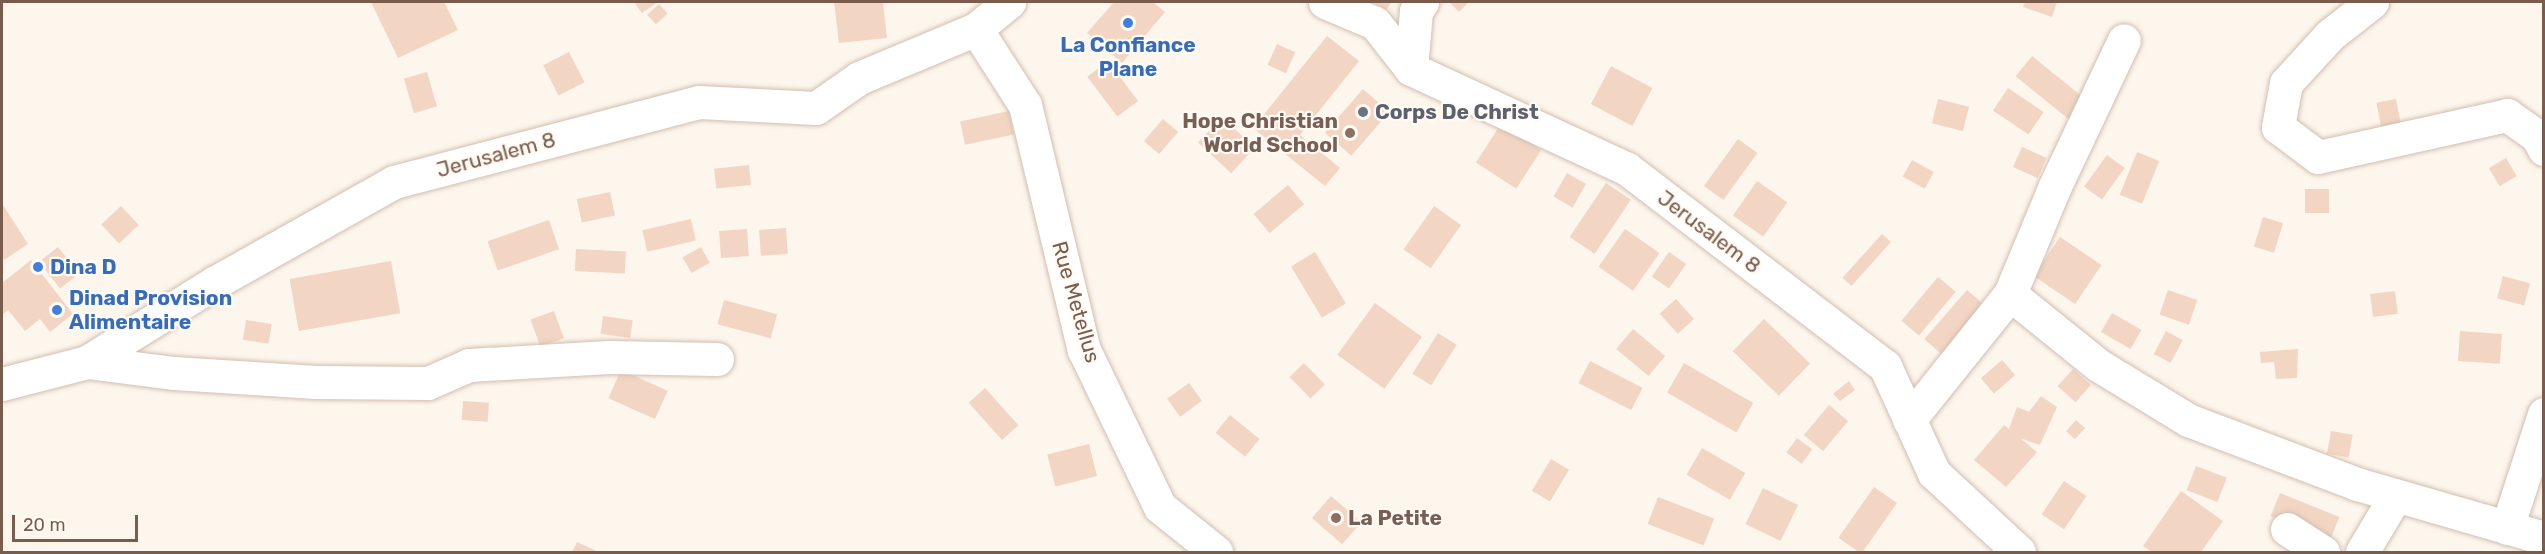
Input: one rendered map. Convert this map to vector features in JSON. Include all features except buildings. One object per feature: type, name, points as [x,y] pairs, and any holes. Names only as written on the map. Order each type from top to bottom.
[{"type":"street","name":"Jerusalem 8","points":[[2,384],[87,362],[214,283],[394,182],[699,102],[816,108],[859,78],[976,29],[1009,2]]},
{"type":"street","name":"Jerusalem 8","points":[[1324,2],[1375,23],[1411,69],[1628,169],[1885,366],[1934,473],[2019,552]]},
{"type":"street","points":[[1411,69],[1416,11],[1422,2]]},
{"type":"street","points":[[2372,2],[2330,35],[2286,83],[2278,127],[2318,157],[2507,115],[2536,136],[2544,149]]},
{"type":"street","name":"Rue Metellus","points":[[976,29],[1025,105],[1084,350],[1160,507],[1216,552]]},
{"type":"street","points":[[1909,420],[2010,294],[2055,186],[2124,40]]},
{"type":"street","points":[[2010,294],[2098,365],[2188,420],[2396,495],[2544,538]]},
{"type":"street","points":[[87,362],[174,373],[316,382],[428,382],[469,365],[609,357],[717,359]]},
{"type":"street","points":[[2507,528],[2544,414]]},
{"type":"street","points":[[2362,552],[2396,495]]},
{"type":"street","points":[[2287,529],[2323,552]]},
{"type":"place","name":"La Confiance Plane","points":[[1128,23]]},
{"type":"place","name":"Corps De Christ","points":[[1363,112]]},
{"type":"place","name":"Hope Christian World School","points":[[1350,133]]},
{"type":"place","name":"Dina D","points":[[38,267]]},
{"type":"place","name":"Dinad Provision Alimentaire","points":[[57,310]]},
{"type":"place","name":"La Petite","points":[[1336,518]]}]
